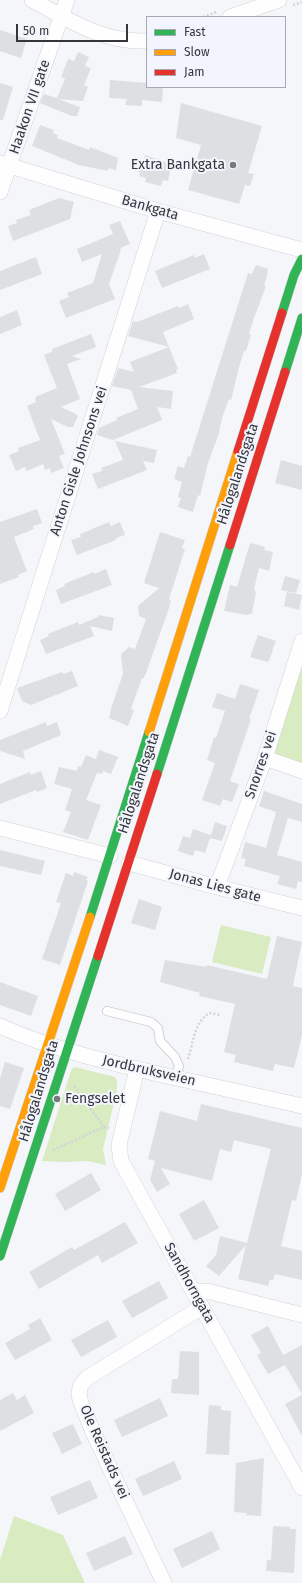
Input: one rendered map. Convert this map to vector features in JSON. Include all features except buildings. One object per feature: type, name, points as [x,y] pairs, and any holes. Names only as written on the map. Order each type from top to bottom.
[{"type":"street","points":[[32,0],[99,35],[124,41],[146,41]]},
{"type":"street","name":"Haakon VII gate","points":[[0,192],[5,165],[67,0]]},
{"type":"street","points":[[233,16],[278,0]]},
{"type":"street","name":"Bankgata","points":[[5,165],[158,211],[302,250]]},
{"type":"street","name":"Anton Gisle Johnsons vei","points":[[0,711],[158,211]]},
{"type":"street","name":"Hålogalandsgata","points":[[0,1188],[110,856],[292,282],[302,259]]},
{"type":"street","name":"Hålogalandsgata","points":[[0,1256],[66,1050],[129,863],[302,318]]},
{"type":"street","name":"Snorres vei","points":[[217,887],[265,758],[302,642]]},
{"type":"street","points":[[265,758],[302,771]]},
{"type":"street","points":[[0,828],[110,856]]},
{"type":"street","name":"Jonas Lies gate","points":[[129,863],[302,908]]},
{"type":"street","name":"Jordbruksveien","points":[[0,1026],[31,1039],[66,1050],[137,1069],[177,1072],[302,1106]]},
{"type":"street","name":"Sandhorngata","points":[[137,1069],[118,1145],[121,1161],[302,1488]]},
{"type":"street","points":[[194,1292],[207,1291],[302,1315]]},
{"type":"street","name":"Ole Reistads vei","points":[[164,1583],[94,1432],[80,1400],[79,1392],[81,1385],[87,1378],[202,1307]]},
{"type":"lane","points":[[107,1010],[151,1022],[158,1028],[160,1041],[175,1057],[177,1072]]},
{"type":"path","points":[[177,1072],[188,1059],[198,1024],[204,1016],[210,1013],[220,1015]]},
{"type":"path","points":[[70,1081],[104,1127]]},
{"type":"path","points":[[47,1154],[104,1127],[110,1128]]},
{"type":"green space","points":[[302,641],[302,771],[265,758]]},
{"type":"green space","points":[[221,925],[271,937],[262,974],[212,962]]},
{"type":"green space","points":[[75,1067],[115,1077],[117,1080],[117,1090],[103,1149],[106,1165],[88,1161],[42,1161],[70,1074],[72,1069]]},
{"type":"green space","points":[[14,1516],[63,1535],[85,1583],[0,1583],[0,1560]]},
{"type":"traffic: fast","points":[[282,313],[294,275],[302,259]]},
{"type":"traffic: fast","points":[[285,372],[302,318]]},
{"type":"traffic: fast","points":[[157,774],[230,545]]},
{"type":"traffic: fast","points":[[90,917],[149,732]]},
{"type":"traffic: fast","points":[[0,1256],[98,956]]},
{"type":"traffic: slow","points":[[149,732],[238,451]]},
{"type":"traffic: slow","points":[[0,1188],[90,917]]},
{"type":"traffic: jam","points":[[238,451],[282,313]]},
{"type":"traffic: jam","points":[[230,545],[285,372]]},
{"type":"traffic: jam","points":[[98,956],[157,774]]},
{"type":"place","name":"Extra Bankgata","points":[[233,165]]},
{"type":"place","name":"Fengselet","points":[[57,1099]]}]
